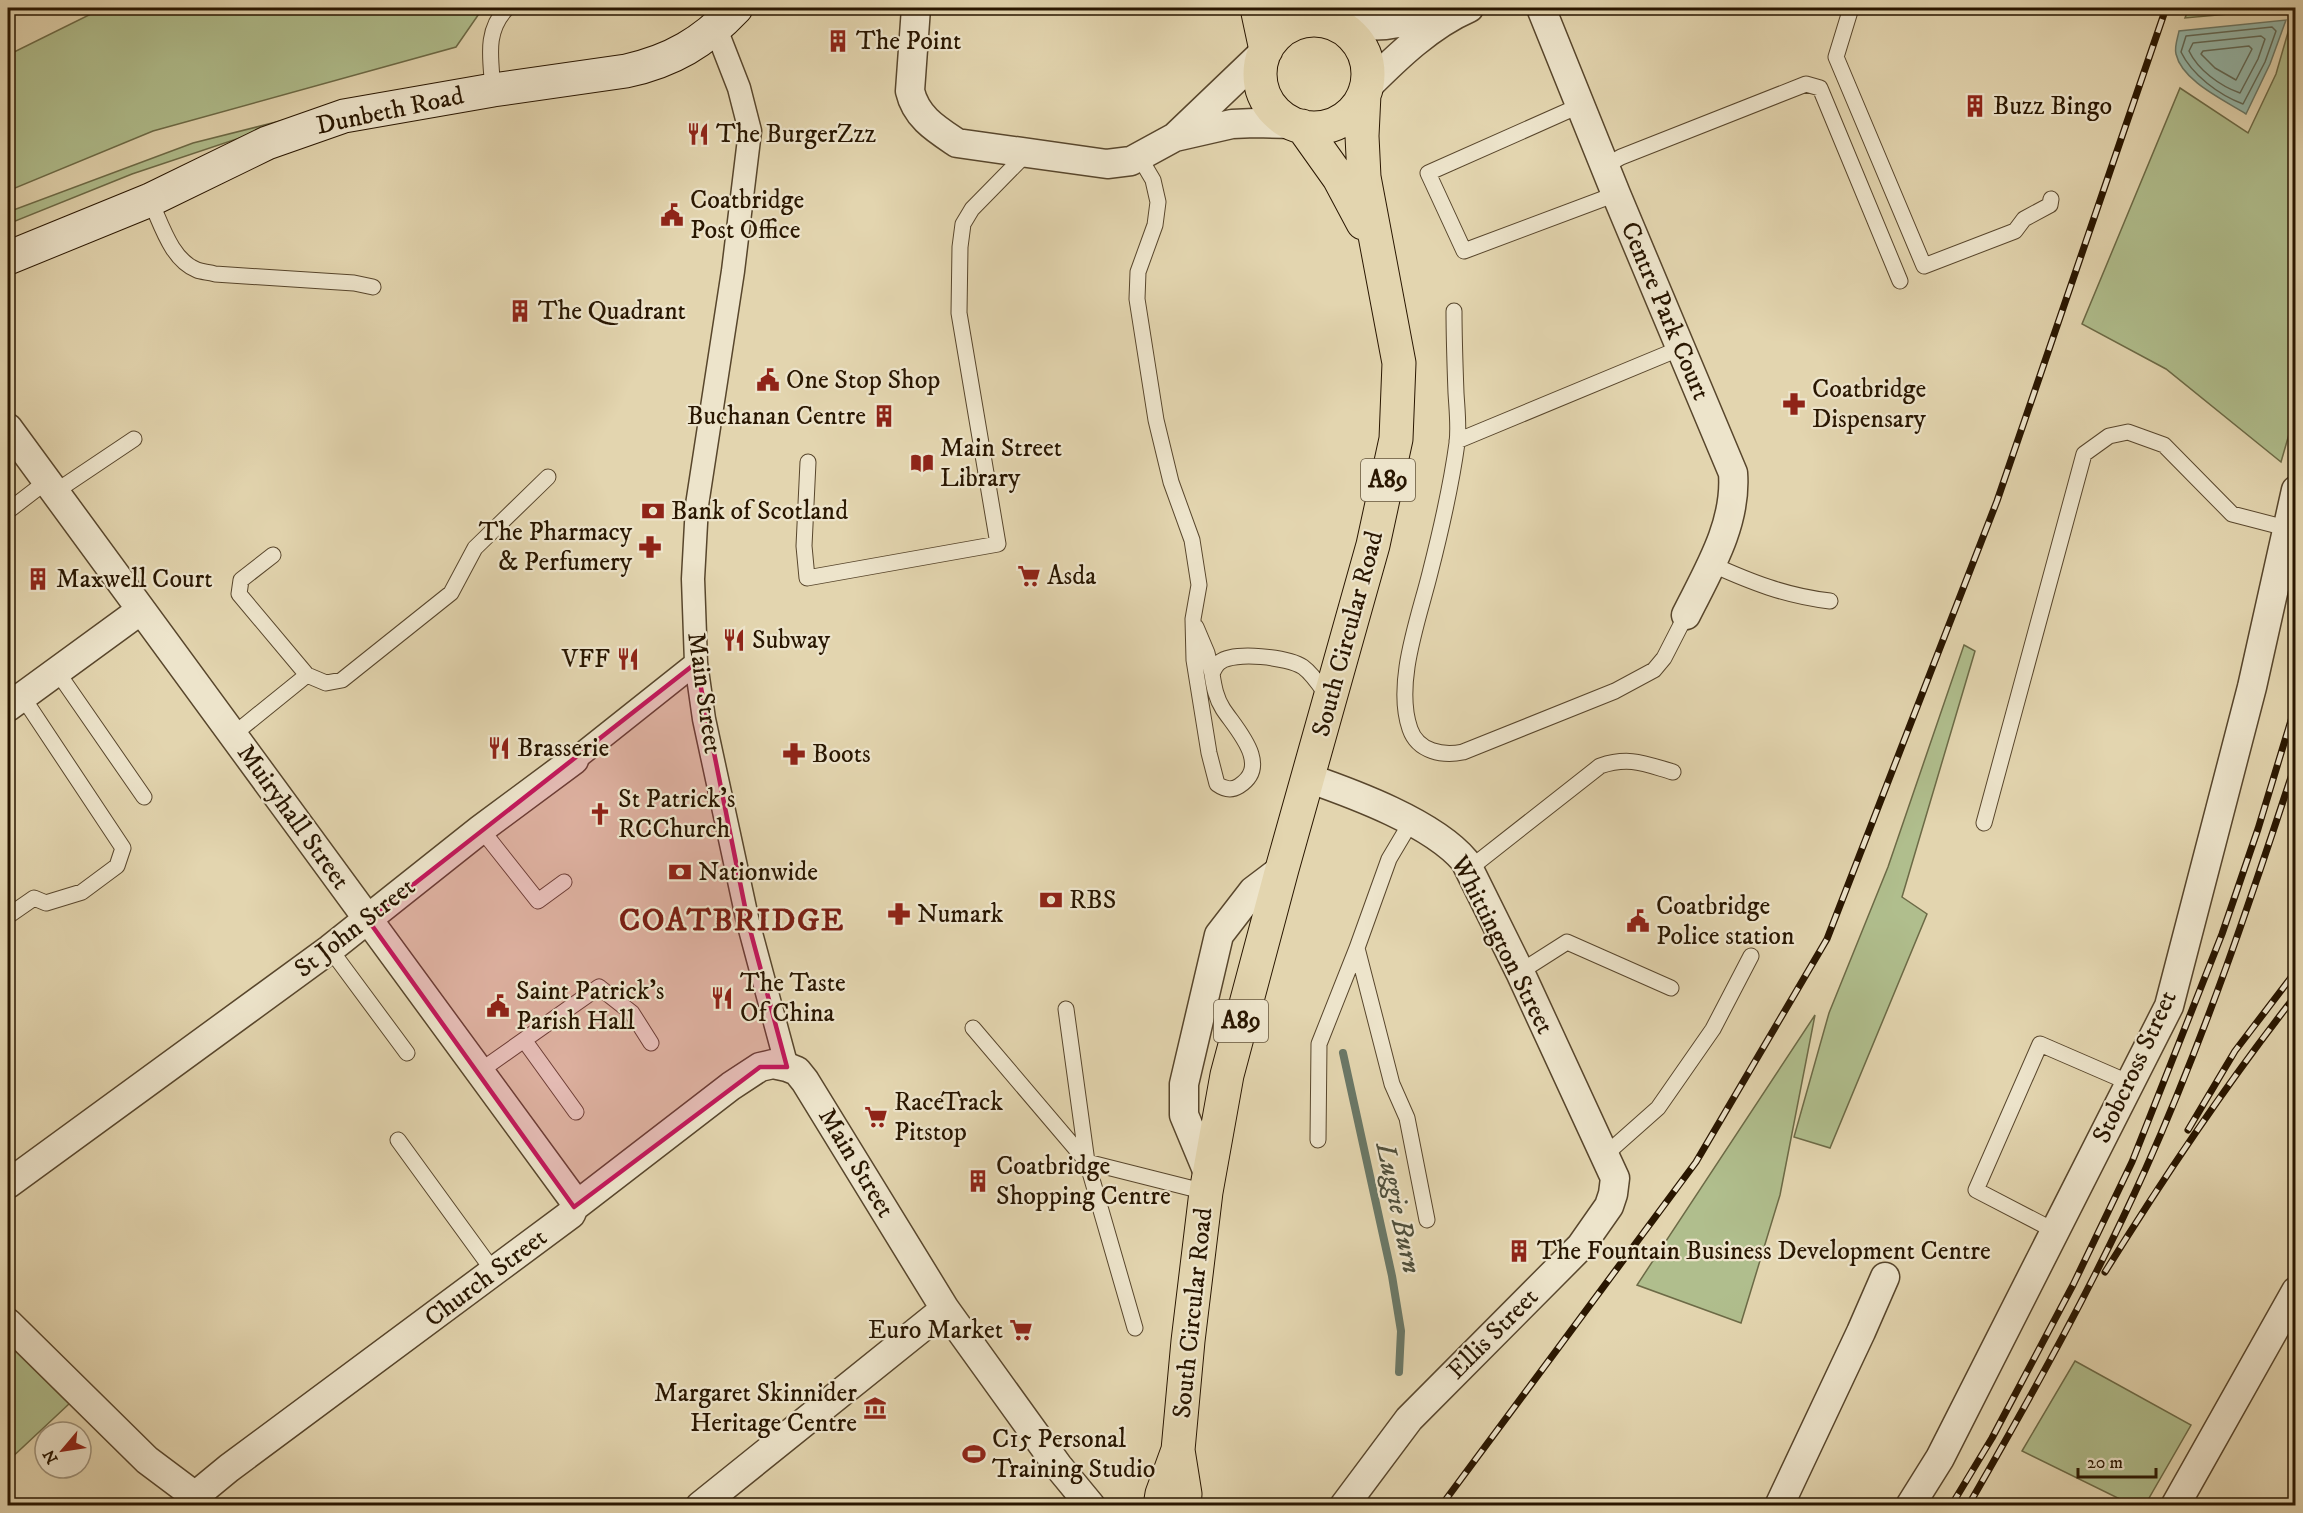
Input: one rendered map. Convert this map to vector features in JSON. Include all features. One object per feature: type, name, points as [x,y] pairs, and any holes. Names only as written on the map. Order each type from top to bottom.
[{"type":"main road","name":"A89","points":[[1257,8],[1266,50],[1261,67],[1262,84],[1268,100],[1279,115],[1298,125]]},
{"type":"main road","name":"Dunbeth Road","points":[[8,258],[150,200],[267,143],[307,128],[344,116],[651,66],[670,58],[726,18]]},
{"type":"main road","name":"A89","points":[[1326,19],[1354,37],[1364,51],[1368,69],[1365,91]]},
{"type":"main road","points":[[1266,50],[1279,34],[1290,26],[1306,21],[1326,19]]},
{"type":"main road","points":[[1298,125],[1312,128],[1330,126],[1347,117],[1359,104],[1365,91]]},
{"type":"main road","name":"South Circular Road","points":[[1184,1506],[1185,1494],[1178,1450],[1188,1341],[1208,1183],[1227,1075],[1281,869],[1373,545],[1396,439],[1399,363],[1364,177],[1362,136],[1365,91]]},
{"type":"main road","name":"South Circular Road","points":[[1298,125],[1339,178],[1377,255]]},
{"type":"main road","name":"South Circular Road","points":[[1160,1506],[1178,1450]]},
{"type":"street","points":[[916,8],[910,91],[913,104],[924,119],[957,143],[1107,164],[1124,164],[1140,158],[1175,137],[1266,50]]},
{"type":"street","name":"Centre Park Court","points":[[1541,8],[1733,473],[1730,519],[1686,615]]},
{"type":"street","points":[[1326,19],[1386,25],[1462,10]]},
{"type":"street","points":[[1365,91],[1412,45],[1462,10]]},
{"type":"street","name":"Main Street","points":[[726,18],[739,88],[750,131],[733,272],[697,505],[693,579],[696,663],[704,719],[748,922],[787,1067],[797,1071],[805,1081],[945,1309],[1058,1466],[1091,1506]]},
{"type":"street","points":[[1175,137],[1232,124],[1298,125]]},
{"type":"street","name":"Muiryhall Street","points":[[8,428],[480,1071],[573,1199],[574,1207]]},
{"type":"street","name":"Stobcross Street","points":[[1910,1506],[1940,1458],[2169,1006],[2252,687],[2295,490]]},
{"type":"street","points":[[15,702],[141,610]]},
{"type":"street","name":"St John Street","points":[[8,1184],[330,949],[696,663]]},
{"type":"street","name":"Whittington Street","points":[[1308,778],[1379,805],[1456,850],[1469,869],[1520,972],[1605,1155]]},
{"type":"street","name":"South Circular Road","points":[[1208,1183],[1184,1115],[1184,1084],[1219,935],[1253,891],[1281,869]]},
{"type":"street","name":"Church Street","points":[[195,1501],[229,1468],[571,1214],[574,1207],[750,1073],[772,1064],[787,1067]]},
{"type":"street","name":"Ellis Street","points":[[1344,1506],[1409,1419],[1581,1246],[1599,1224],[1613,1194],[1614,1178],[1605,1155]]},
{"type":"street","points":[[1779,1506],[1874,1336],[1885,1277]]},
{"type":"street","points":[[2175,1506],[2293,1301]]},
{"type":"street","points":[[700,1506],[945,1309]]},
{"type":"street","points":[[8,1323],[147,1460],[195,1501]]},
{"type":"lane","points":[[493,90],[490,45],[497,18],[507,8]]},
{"type":"lane","points":[[1851,8],[1836,57],[1924,266],[2015,231],[2024,219],[2050,205],[2051,199]]},
{"type":"lane","points":[[1605,166],[1621,157],[1806,84],[1820,88],[1900,281]]},
{"type":"lane","points":[[1581,105],[1428,173],[1464,251],[1616,194]]},
{"type":"lane","points":[[808,462],[804,546],[807,579],[998,544],[959,313],[960,247],[963,224],[972,209],[1027,153]]},
{"type":"lane","points":[[1140,158],[1153,180],[1158,202],[1155,225],[1138,272],[1137,299],[1156,420],[1171,482],[1192,540],[1199,585],[1193,619],[1194,660],[1212,774],[1217,784],[1231,789],[1239,786],[1246,778],[1251,768],[1251,756],[1248,745],[1223,708],[1214,689],[1208,653],[1193,619]]},
{"type":"lane","points":[[150,200],[173,248],[182,260],[196,269],[215,274],[354,283],[373,287]]},
{"type":"lane","points":[[1454,311],[1457,441],[1445,510],[1410,653],[1406,688],[1408,725],[1416,741],[1430,751],[1463,753],[1615,691],[1654,670],[1664,658],[1686,615]]},
{"type":"lane","points":[[1457,441],[1681,348]]},
{"type":"lane","points":[[1984,823],[2084,454],[2109,436],[2128,432],[2164,445],[2232,514],[2286,528]]},
{"type":"lane","points":[[8,512],[134,439]]},
{"type":"lane","points":[[273,555],[241,580],[239,594],[307,675],[326,683],[342,680],[451,592],[475,548],[548,477]]},
{"type":"lane","points":[[1711,564],[1777,592],[1830,601]]},
{"type":"lane","points":[[1212,674],[1220,661],[1227,659],[1254,656],[1286,660],[1295,662],[1310,673],[1330,700]]},
{"type":"lane","points":[[56,670],[144,797]]},
{"type":"lane","points":[[234,734],[307,675]]},
{"type":"lane","points":[[8,916],[34,898],[46,903],[82,891],[117,866],[123,848],[15,702]]},
{"type":"lane","points":[[1205,730],[1223,708]]},
{"type":"lane","points":[[1469,869],[1600,766],[1618,760],[1673,772]]},
{"type":"lane","points":[[1318,1140],[1320,1044],[1389,859],[1411,822]]},
{"type":"lane","points":[[481,829],[538,901],[564,882]]},
{"type":"lane","points":[[1520,972],[1567,942],[1671,988]]},
{"type":"lane","points":[[1357,948],[1392,1084],[1407,1118],[1427,1220]]},
{"type":"lane","points":[[330,949],[407,1053]]},
{"type":"lane","points":[[1605,1155],[1658,1108],[1713,1029],[1750,956]]},
{"type":"lane","points":[[480,1071],[599,987],[632,1013],[651,1043]]},
{"type":"lane","points":[[1066,1009],[1087,1162],[1135,1328]]},
{"type":"lane","points":[[973,1028],[1087,1162],[1208,1183]]},
{"type":"lane","points":[[525,1040],[576,1112]]},
{"type":"lane","points":[[2055,1231],[1976,1190],[2040,1044],[2130,1083]]},
{"type":"lane","points":[[398,1140],[494,1272]]},
{"type":"highlighted area","points":[[696,663],[748,922],[787,1067],[760,1067],[574,1207],[368,920]]},
{"type":"green space","points":[[103,8],[483,8],[456,47],[153,131],[8,191],[8,55]]},
{"type":"green space","points":[[2189,8],[2295,8],[2185,18]]},
{"type":"green space","points":[[2295,8],[2296,410],[2281,462],[2166,369],[2082,324],[2180,88],[2248,133],[2276,74]]},
{"type":"green space","points":[[320,111],[132,174],[8,224],[8,212],[193,143]]},
{"type":"green space","points":[[1964,645],[1975,651],[1902,897],[1927,914],[1830,1148],[1794,1137],[1829,1013],[1888,867]]},
{"type":"green space","points":[[1815,1015],[1780,1195],[1741,1323],[1637,1285]]},
{"type":"green space","points":[[8,1343],[70,1403],[52,1420],[33,1420],[33,1438],[8,1461]]},
{"type":"green space","points":[[2075,1361],[2191,1425],[2145,1505],[2132,1505],[2022,1451]]},
{"type":"water","points":[[2286,20],[2270,64],[2246,114],[2195,81],[2186,73],[2176,54],[2179,31]]},
{"type":"waterway","name":"Luggie Burn","points":[[1343,1053],[1392,1276],[1401,1331],[1399,1372]]},
{"type":"railway","points":[[1441,1506],[1696,1162],[1827,939],[1997,501],[2166,8]]},
{"type":"railway","points":[[1951,1506],[1992,1438],[2073,1285],[2132,1162],[2222,934],[2258,829],[2296,704]]},
{"type":"railway","points":[[1968,1506],[2062,1339],[2146,1168],[2208,1018],[2296,762]]},
{"type":"railway","points":[[2188,1130],[2235,1051],[2296,971]]},
{"type":"railway","points":[[2105,1272],[2197,1131],[2245,1062],[2296,995]]},
{"type":"place","name":"The Point","points":[[838,41]]},
{"type":"place","name":"Buzz Bingo","points":[[1975,106]]},
{"type":"place","name":"The BurgerZzz","points":[[698,134]]},
{"type":"place","name":"Coatbridge Post Office","points":[[672,215]]},
{"type":"place","name":"The Quadrant","points":[[520,311]]},
{"type":"place","name":"One Stop Shop","points":[[768,380]]},
{"type":"place","name":"Coatbridge Dispensary","points":[[1794,404]]},
{"type":"place","name":"Buchanan Centre","points":[[884,416]]},
{"type":"place","name":"Main Street Library","points":[[922,463]]},
{"type":"place","name":"Bank of Scotland","points":[[653,511]]},
{"type":"place","name":"The Pharmacy & Perfumery","points":[[650,547]]},
{"type":"place","name":"Asda","points":[[1029,576]]},
{"type":"place","name":"Maxwell Court","points":[[38,579]]},
{"type":"place","name":"Subway","points":[[734,640]]},
{"type":"place","name":"VFF","points":[[628,659]]},
{"type":"place","name":"Brasserie","points":[[499,748]]},
{"type":"place","name":"Boots","points":[[794,754]]},
{"type":"place","name":"St Patrick's RCChurch","points":[[600,814]]},
{"type":"place","name":"Nationwide","points":[[680,872]]},
{"type":"place","name":"RBS","points":[[1051,900]]},
{"type":"place","name":"Numark","points":[[899,914]]},
{"type":"place","name":"Coatbridge Police station","points":[[1638,921]]},
{"type":"place","name":"The Taste Of China","points":[[722,998]]},
{"type":"place","name":"Saint Patrick's Parish Hall","points":[[498,1006]]},
{"type":"place","name":"RaceTrack Pitstop","points":[[876,1117]]},
{"type":"place","name":"Coatbridge Shopping Centre","points":[[978,1181]]},
{"type":"place","name":"The Fountain Business Development Centre","points":[[1519,1251]]},
{"type":"place","name":"Euro Market","points":[[1021,1330]]},
{"type":"place","name":"Margaret Skinnider Heritage Centre","points":[[875,1408]]},
{"type":"place","name":"C15 Personal Training Studio","points":[[974,1454]]},
{"type":"district","name":"COATBRIDGE","points":[[732,921]]}]
